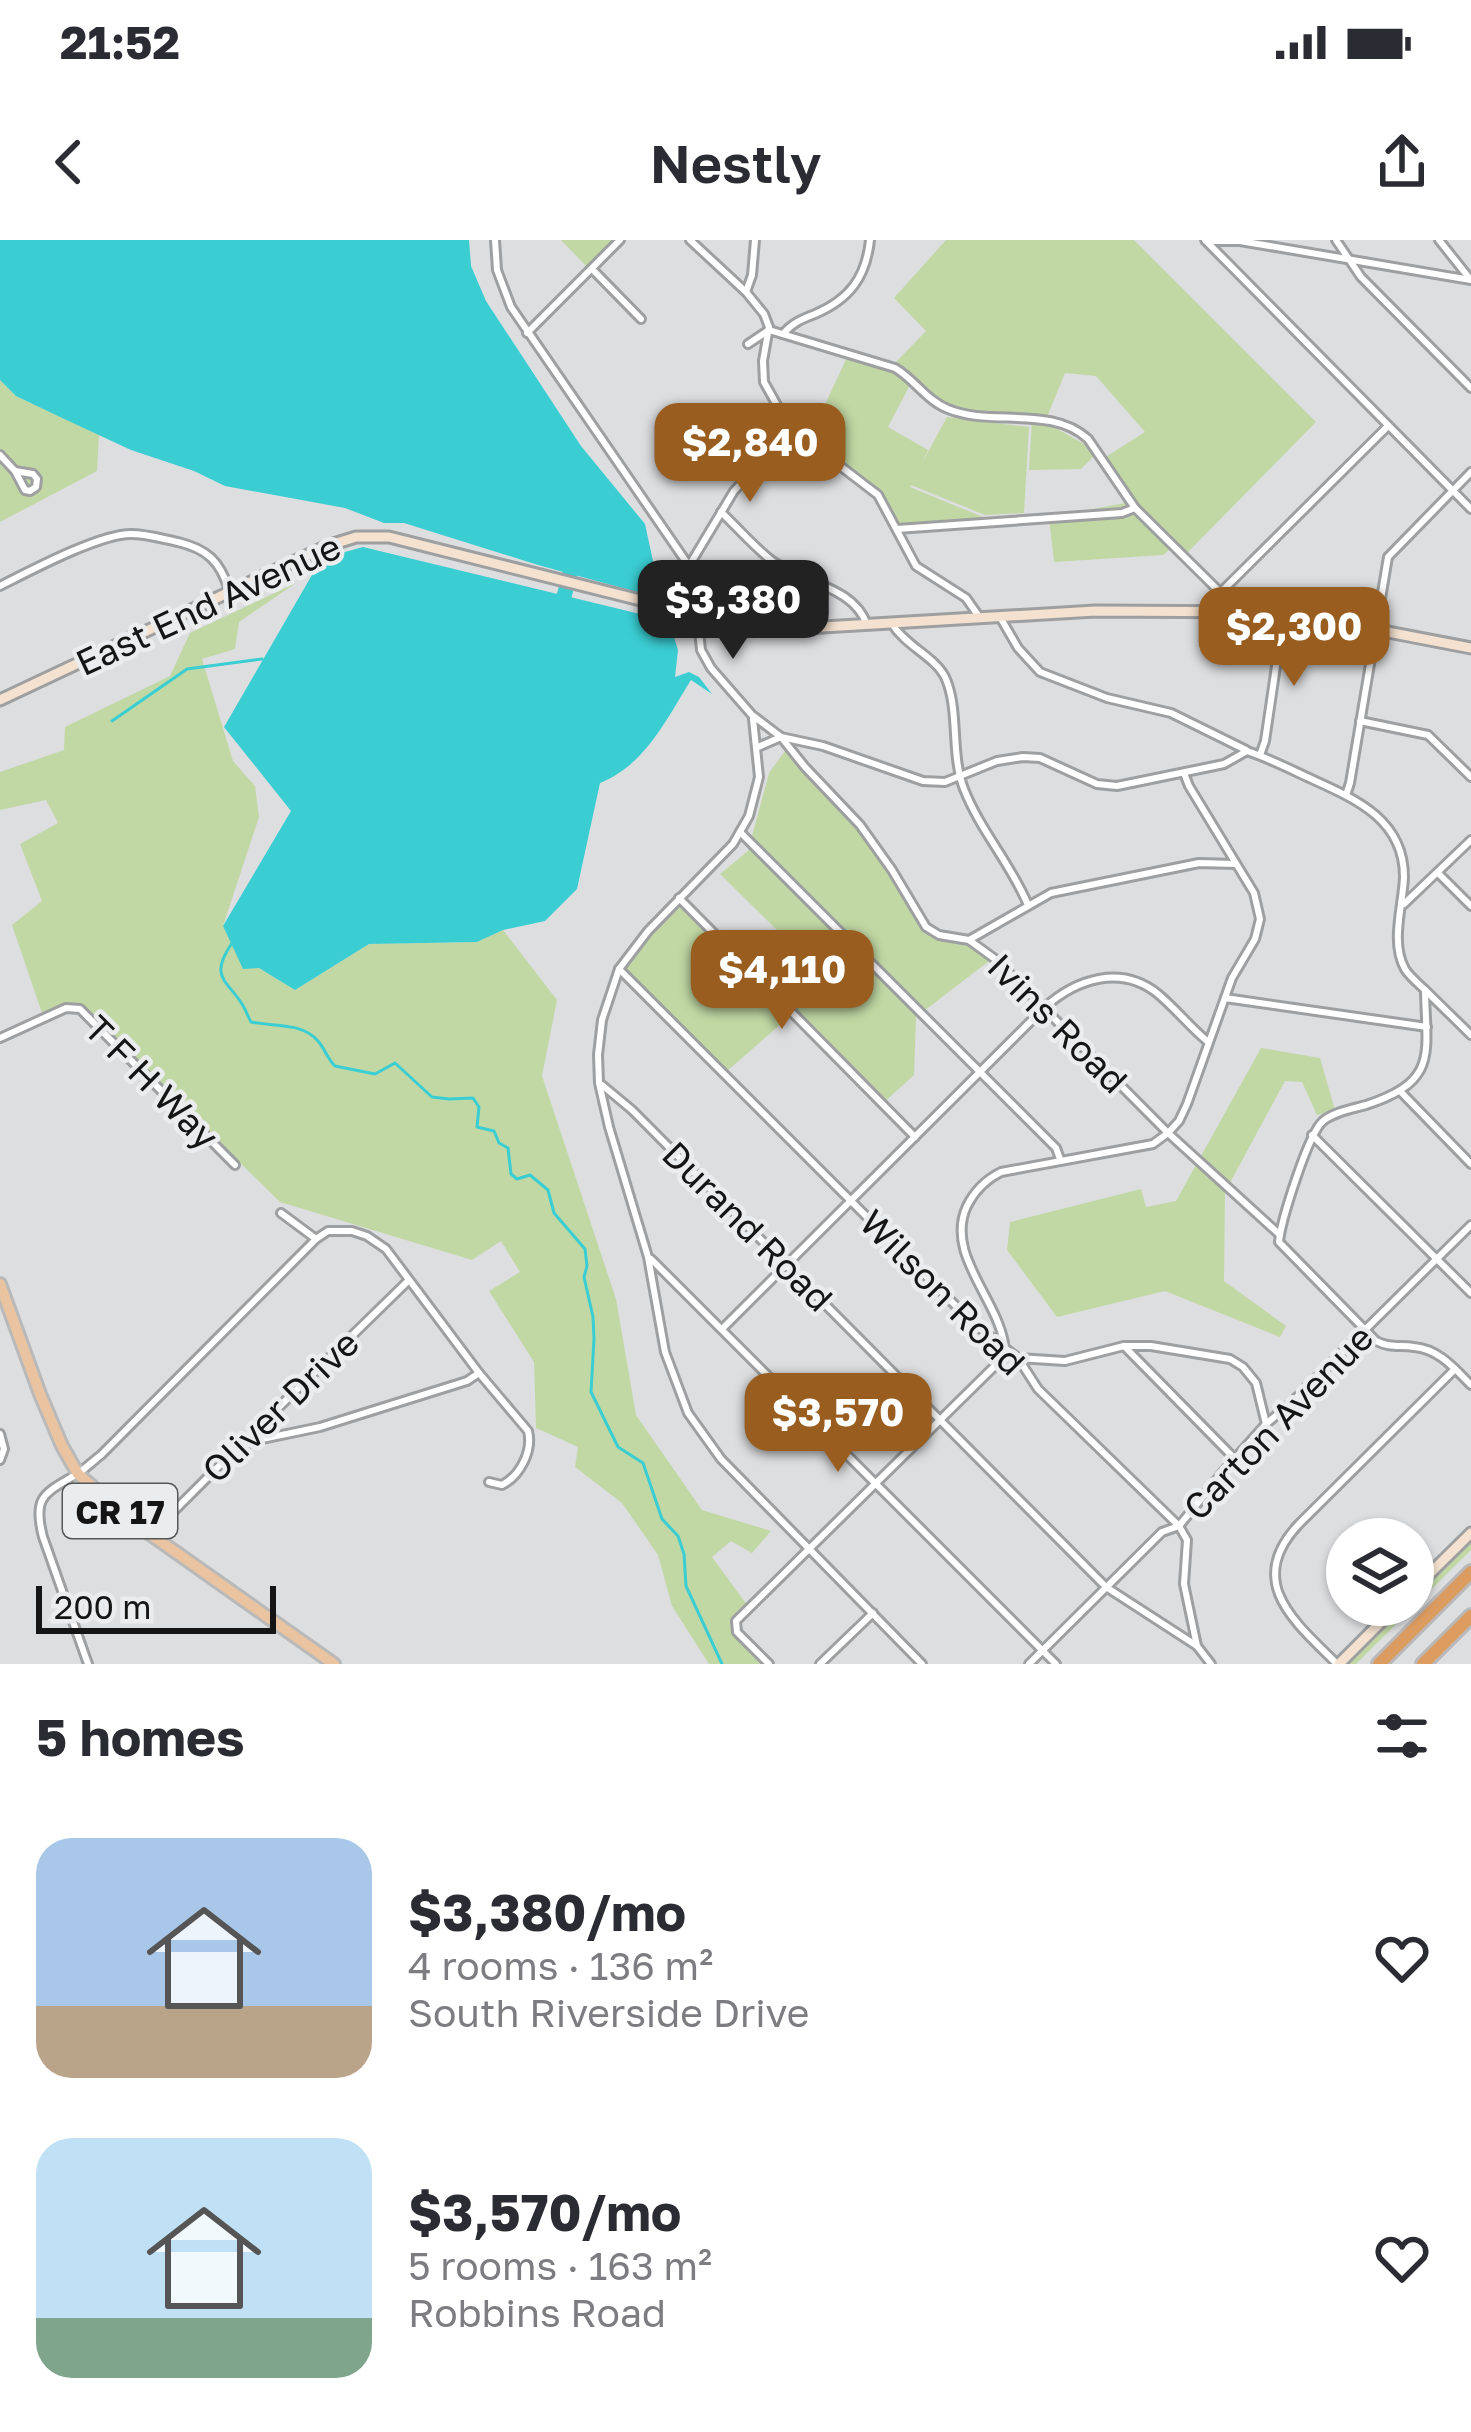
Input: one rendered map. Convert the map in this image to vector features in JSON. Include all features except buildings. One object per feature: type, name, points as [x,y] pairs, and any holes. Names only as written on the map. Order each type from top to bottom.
[{"type":"highway","points":[[1379,1664],[1471,1572]]},
{"type":"highway","points":[[1423,1664],[1471,1616]]},
{"type":"main road","name":"CR 17","points":[[0,1284],[5,1318],[78,1474],[130,1526],[152,1533],[334,1664]]},
{"type":"street","points":[[495,240],[500,283],[511,308],[689,566],[746,476],[793,428]]},
{"type":"street","points":[[527,333],[620,240]]},
{"type":"street","points":[[690,240],[759,306],[769,330],[764,382],[783,416],[867,484],[881,500],[916,566],[966,598],[980,619]]},
{"type":"street","points":[[746,292],[755,240]]},
{"type":"street","points":[[783,334],[791,324],[833,306],[855,287],[866,266],[870,240]]},
{"type":"street","points":[[1336,240],[1361,277],[1471,388]]},
{"type":"street","points":[[1439,240],[1470,279]]},
{"type":"street","points":[[1205,241],[1240,241],[1470,279]]},
{"type":"street","points":[[1205,241],[1471,509]]},
{"type":"street","points":[[592,268],[641,319]]},
{"type":"street","points":[[748,344],[769,330],[895,368],[949,410],[1068,425],[1085,436],[1135,508],[1239,611]]},
{"type":"street","points":[[1202,611],[1388,425]]},
{"type":"street","points":[[0,455],[15,471]]},
{"type":"street","points":[[1346,795],[1388,556],[1471,472]]},
{"type":"street","points":[[897,529],[1122,513],[1135,508]]},
{"type":"street","points":[[721,512],[774,562],[829,588],[857,608],[867,626]]},
{"type":"street","points":[[0,586],[103,539],[136,534],[206,552],[219,563],[230,593]]},
{"type":"street","name":"East End Avenue","points":[[0,700],[327,546],[366,536],[772,630],[1095,611],[1284,612],[1471,648]]},
{"type":"street","name":"Ivins Road","points":[[689,566],[705,658],[752,715],[781,737],[873,841],[920,920],[939,935],[969,940],[995,959],[1168,1133],[1279,1234],[1283,1248],[1365,1330]]},
{"type":"street","points":[[1260,755],[1284,612]]},
{"type":"street","points":[[1000,617],[1040,673],[1107,698],[1172,713],[1374,812],[1393,835],[1402,862],[1399,924],[1404,967],[1471,1035]]},
{"type":"street","points":[[892,624],[945,677],[964,790],[1028,904]]},
{"type":"street","points":[[752,715],[758,747],[756,797],[740,832],[722,856],[638,943],[620,969],[602,1020],[599,1083],[648,1257],[665,1352],[688,1412],[721,1459],[922,1664]]},
{"type":"street","points":[[1360,721],[1428,735],[1471,777]]},
{"type":"street","points":[[758,747],[781,737],[823,746],[923,781],[945,782],[997,761],[1040,758],[1088,781],[1112,786],[1230,763],[1247,751]]},
{"type":"street","points":[[769,1664],[737,1632],[736,1621],[1007,1348],[961,1234],[964,1214],[978,1187],[1006,1171],[1146,1146],[1168,1133],[1187,1104],[1260,919],[1254,893],[1184,773]]},
{"type":"street","points":[[740,832],[1056,1148],[1060,1160]]},
{"type":"street","points":[[1401,906],[1471,840]]},
{"type":"street","points":[[969,940],[1054,892],[1212,862],[1235,864]]},
{"type":"street","points":[[1438,873],[1471,906]]},
{"type":"street","points":[[679,898],[915,1136]]},
{"type":"street","name":"Wilson Road","points":[[620,969],[973,1323],[1018,1358],[1039,1389],[1179,1526]]},
{"type":"street","points":[[722,1329],[1061,992],[1101,978],[1128,980],[1156,993],[1209,1042]]},
{"type":"street","points":[[1279,1234],[1312,1135],[1326,1118],[1400,1091],[1415,1078],[1429,1040],[1425,990]]},
{"type":"street","points":[[1225,998],[1426,1027]]},
{"type":"street","name":"T F H Way","points":[[0,1038],[66,1008],[80,1009],[235,1165]]},
{"type":"street","name":"Durand Road","points":[[599,1083],[632,1110],[1106,1588],[1197,1646],[1211,1664]]},
{"type":"street","points":[[1400,1091],[1471,1164]]},
{"type":"street","points":[[1312,1135],[1471,1293]]},
{"type":"street","points":[[281,1213],[316,1239]]},
{"type":"street","name":"Carton Avenue","points":[[1029,1664],[1162,1532],[1179,1526],[1266,1424],[1471,1225]]},
{"type":"street","points":[[88,1664],[39,1520],[46,1493],[101,1455],[328,1231],[367,1236],[386,1249],[529,1431],[530,1443],[517,1475],[502,1485],[488,1482]]},
{"type":"street","points":[[648,1257],[1056,1664]]},
{"type":"street","name":"Oliver Drive","points":[[152,1533],[231,1454],[250,1442],[277,1408],[409,1280]]},
{"type":"street","points":[[1365,1330],[1383,1345],[1426,1349],[1471,1385]]},
{"type":"street","points":[[1124,1346],[1235,1459]]},
{"type":"street","points":[[1018,1358],[1064,1361],[1124,1346],[1230,1359],[1250,1374],[1266,1424]]},
{"type":"street","points":[[1377,1626],[1338,1664],[1279,1598],[1275,1568],[1281,1547],[1455,1369]]},
{"type":"street","points":[[250,1442],[320,1427],[467,1381],[479,1373]]},
{"type":"street","points":[[0,1434],[4,1449],[0,1460]]},
{"type":"street","points":[[1179,1526],[1187,1540],[1184,1584],[1197,1646]]},
{"type":"street","points":[[1434,1569],[1471,1533]]},
{"type":"street","points":[[820,1664],[873,1612]]},
{"type":"green space","points":[[561,240],[618,240],[589,269]]},
{"type":"green space","points":[[946,240],[1134,240],[1316,422],[1187,553],[1177,543],[1163,555],[1054,562],[1049,517],[1136,501],[1104,458],[1145,432],[1096,376],[1065,373],[1045,422],[1098,452],[1081,469],[1029,470],[1032,421],[947,409],[912,381],[888,427],[928,450],[922,463],[947,417],[1029,427],[1024,513],[985,515],[911,485],[995,522],[897,529],[873,489],[808,441],[849,353],[891,367],[926,331],[894,298]]},
{"type":"green space","points":[[0,380],[16,396],[99,435],[97,471],[0,522]]},
{"type":"green space","points":[[296,583],[239,622],[235,649],[202,659],[233,761],[255,786],[259,817],[223,926],[259,968],[295,990],[369,944],[477,942],[503,930],[557,1000],[542,1076],[616,1299],[636,1415],[702,1510],[771,1531],[752,1553],[731,1541],[712,1557],[747,1605],[734,1635],[760,1664],[709,1664],[672,1606],[658,1555],[622,1503],[575,1467],[578,1447],[536,1428],[534,1362],[489,1291],[520,1272],[501,1241],[472,1260],[280,1202],[77,1003],[43,1016],[12,925],[42,901],[20,844],[58,823],[46,800],[0,810],[0,772],[64,750],[65,727],[170,676],[190,633]]},
{"type":"green space","points":[[785,751],[870,837],[918,921],[993,958],[916,1017],[914,1075],[881,1105],[790,1016],[726,1072],[620,967],[641,934],[678,899],[745,965],[778,931],[720,874],[748,851],[769,773]]},
{"type":"green space","points":[[1261,1048],[1320,1058],[1335,1110],[1317,1115],[1302,1082],[1285,1081],[1225,1192],[1224,1281],[1286,1326],[1280,1337],[1165,1291],[1057,1317],[1007,1250],[1010,1222],[1141,1189],[1146,1207],[1176,1201]]},
{"type":"green space","points":[[1471,1535],[1471,1550],[1434,1587],[1434,1571]]},
{"type":"green space","points":[[1379,1626],[1394,1626],[1356,1664],[1340,1664]]},
{"type":"water","points":[[0,240],[469,240],[471,266],[486,301],[581,446],[645,524],[656,575],[652,596],[404,523],[384,523],[345,508],[225,486],[131,450],[16,396],[0,380]]},
{"type":"water","points":[[363,547],[669,621],[678,650],[675,677],[689,672],[712,694],[691,680],[642,753],[600,783],[577,889],[545,921],[503,930],[477,942],[369,944],[295,990],[259,968],[243,969],[223,926],[291,811],[224,727],[316,568],[334,555]]},
{"type":"waterway","points":[[559,615],[571,557]]},
{"type":"waterway","points":[[112,721],[187,669],[262,659]]},
{"type":"waterway","points":[[232,943],[222,963],[222,977],[251,1022],[304,1031],[318,1041],[335,1066],[375,1074],[395,1063],[432,1097],[473,1098],[479,1107],[477,1127],[494,1131],[499,1143],[508,1148],[511,1174],[517,1179],[530,1175],[548,1190],[554,1213],[585,1249],[584,1277],[594,1339],[591,1392],[618,1447],[643,1463],[662,1519],[678,1536],[686,1586],[722,1664]]}]
